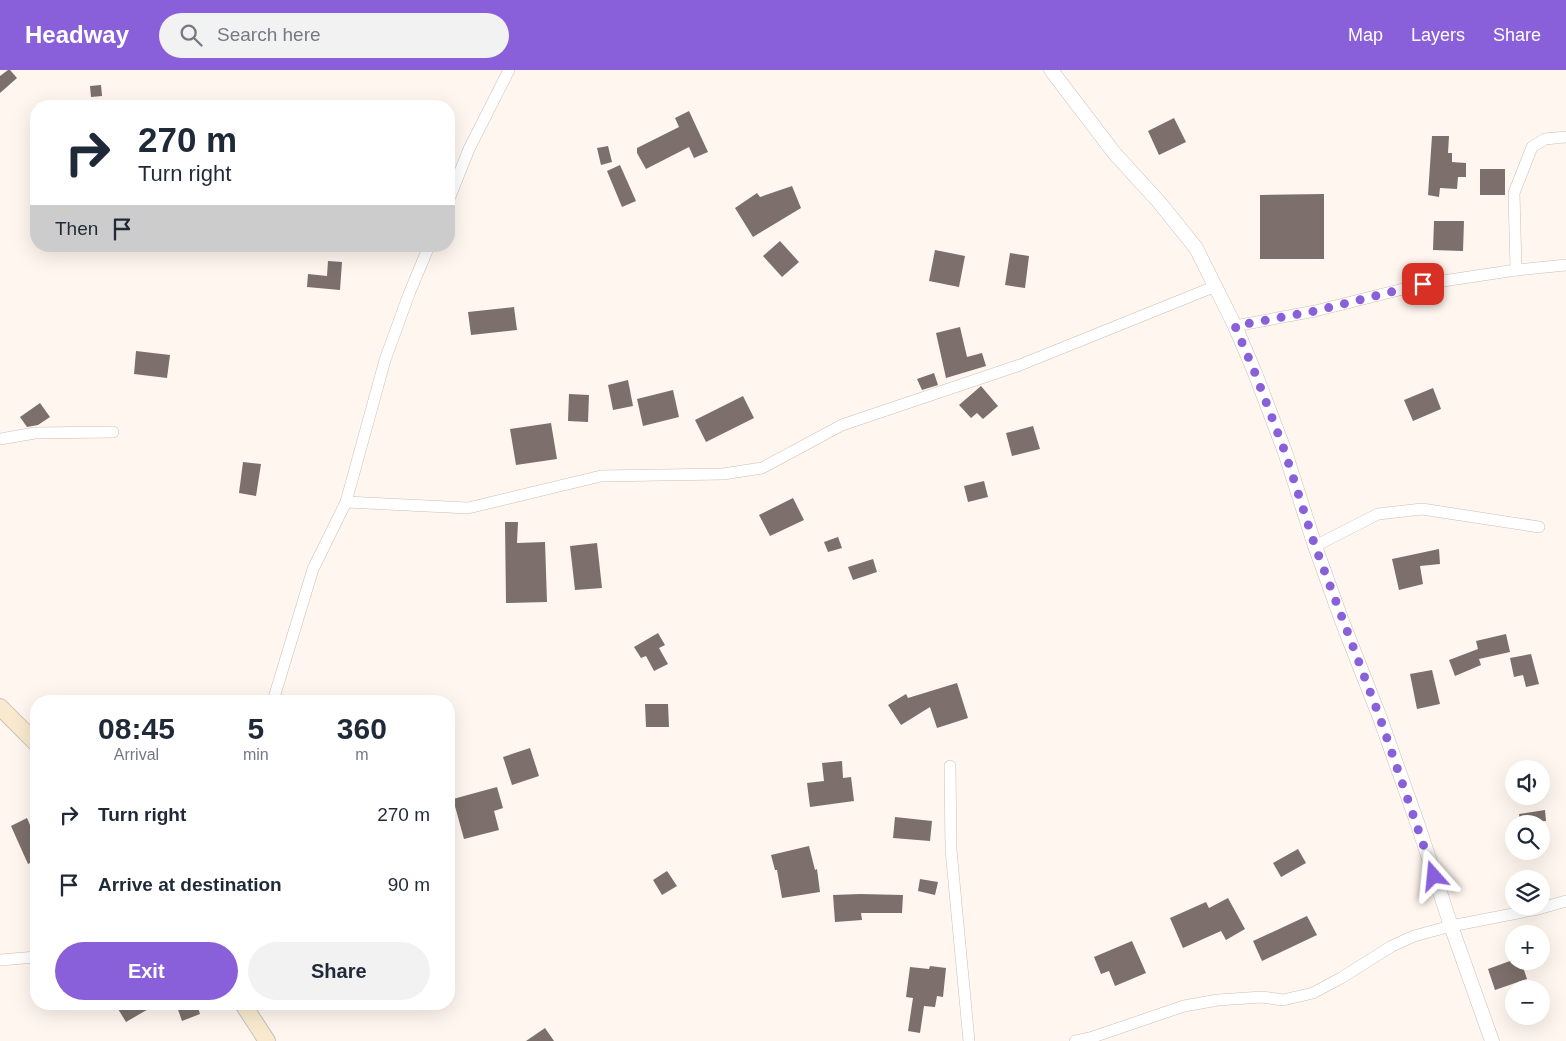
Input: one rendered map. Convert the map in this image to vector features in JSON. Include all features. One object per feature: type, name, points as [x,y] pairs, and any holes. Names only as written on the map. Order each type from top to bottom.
[{"type":"main road","points":[[0,707],[30,737]]},
{"type":"main road","points":[[247,1010],[267,1041]]},
{"type":"street","points":[[455,185],[470,149],[509,70]]},
{"type":"street","points":[[1051,70],[1115,154],[1159,202],[1196,248],[1235,326],[1282,443],[1315,546],[1380,718],[1492,1041]]},
{"type":"street","points":[[1516,270],[1514,193],[1532,146],[1545,140],[1566,137]]},
{"type":"street","points":[[275,695],[313,569],[346,502],[385,360],[426,252]]},
{"type":"street","points":[[1235,326],[1315,311],[1423,284],[1516,270],[1566,265]]},
{"type":"street","points":[[346,502],[468,508],[601,476],[724,474],[762,468],[842,425],[1020,365],[1216,286]]},
{"type":"street","points":[[0,439],[35,433],[113,432]]},
{"type":"street","points":[[1315,546],[1378,514],[1422,509],[1539,527]]},
{"type":"street","points":[[950,766],[950,850],[969,1041]]},
{"type":"street","points":[[1075,1041],[1093,1037],[1184,1006],[1218,1000],[1262,997],[1283,1000],[1313,993],[1392,946],[1414,936],[1451,926],[1538,909],[1566,901]]},
{"type":"street","points":[[0,960],[30,958]]},
{"type":"building","points":[[8,70],[17,78],[0,93],[0,76]]},
{"type":"building","points":[[101,85],[102,96],[91,97],[90,86]]},
{"type":"building","points":[[689,111],[708,152],[694,158],[689,147],[646,169],[637,153],[637,148],[679,127],[675,118]]},
{"type":"building","points":[[1174,118],[1186,142],[1159,155],[1148,131]]},
{"type":"building","points":[[1432,136],[1449,136],[1448,153],[1452,153],[1452,162],[1466,163],[1466,177],[1458,177],[1457,189],[1440,188],[1439,197],[1428,195]]},
{"type":"building","points":[[608,146],[612,162],[601,165],[597,148]]},
{"type":"building","points":[[620,165],[636,201],[622,207],[607,171]]},
{"type":"building","points":[[1480,169],[1505,169],[1505,195],[1480,195]]},
{"type":"building","points":[[792,186],[801,208],[753,237],[735,208],[757,193],[760,197]]},
{"type":"building","points":[[1324,194],[1324,259],[1260,259],[1260,195]]},
{"type":"building","points":[[1434,221],[1464,221],[1463,251],[1433,250]]},
{"type":"building","points":[[780,241],[799,262],[782,277],[763,256]]},
{"type":"building","points":[[935,250],[965,256],[959,287],[929,281]]},
{"type":"building","points":[[1010,253],[1029,256],[1025,288],[1005,285]]},
{"type":"building","points":[[328,261],[342,262],[340,290],[307,287],[308,274],[327,276]]},
{"type":"building","points":[[514,307],[517,330],[471,335],[468,312]]},
{"type":"building","points":[[960,327],[967,357],[982,353],[986,366],[946,378],[936,333]]},
{"type":"building","points":[[136,351],[170,355],[167,378],[134,374]]},
{"type":"building","points":[[934,373],[938,385],[922,390],[917,379]]},
{"type":"building","points":[[628,380],[633,406],[613,410],[608,385]]},
{"type":"building","points":[[981,386],[998,406],[983,419],[977,413],[971,418],[959,405]]},
{"type":"building","points":[[1433,388],[1441,409],[1413,421],[1404,400]]},
{"type":"building","points":[[673,390],[679,417],[643,426],[637,399]]},
{"type":"building","points":[[569,394],[589,395],[588,422],[568,421]]},
{"type":"building","points":[[743,396],[754,418],[706,442],[695,420]]},
{"type":"building","points":[[40,403],[50,417],[38,425],[27,427],[20,417]]},
{"type":"building","points":[[551,423],[557,459],[516,465],[510,429]]},
{"type":"building","points":[[1033,426],[1040,449],[1012,456],[1006,433]]},
{"type":"building","points":[[243,462],[261,464],[256,496],[239,493]]},
{"type":"building","points":[[984,481],[988,497],[968,502],[964,486]]},
{"type":"building","points":[[793,498],[804,520],[770,536],[759,515]]},
{"type":"building","points":[[505,522],[518,522],[517,543],[545,542],[547,602],[506,603]]},
{"type":"building","points":[[838,537],[842,548],[828,552],[824,542]]},
{"type":"building","points":[[597,543],[602,588],[575,590],[570,546]]},
{"type":"building","points":[[1439,549],[1440,564],[1420,566],[1423,584],[1399,590],[1392,559]]},
{"type":"building","points":[[873,559],[877,572],[853,580],[848,567]]},
{"type":"building","points":[[658,633],[665,645],[659,648],[668,664],[654,671],[646,656],[641,658],[634,647]]},
{"type":"building","points":[[1506,634],[1510,652],[1479,659],[1481,665],[1455,676],[1449,660],[1478,649],[1476,641]]},
{"type":"building","points":[[1531,654],[1539,684],[1526,687],[1523,675],[1514,677],[1510,658]]},
{"type":"building","points":[[1432,670],[1440,704],[1417,709],[1410,674]]},
{"type":"building","points":[[957,683],[968,718],[937,728],[930,707],[901,725],[888,705],[906,694],[908,698]]},
{"type":"building","points":[[645,704],[668,704],[669,727],[646,727]]},
{"type":"building","points":[[530,748],[539,776],[512,785],[503,757]]},
{"type":"building","points":[[842,761],[843,778],[851,777],[854,801],[810,807],[807,783],[824,781],[822,763]]},
{"type":"building","points":[[497,787],[503,808],[494,811],[499,830],[464,839],[455,806],[455,798]]},
{"type":"building","points":[[1545,810],[1545,815],[1519,815]]},
{"type":"building","points":[[895,817],[932,821],[930,841],[893,838]]},
{"type":"building","points":[[27,818],[30,825],[30,863],[28,864],[11,826]]},
{"type":"building","points":[[809,846],[815,870],[817,869],[820,892],[782,898],[777,870],[775,870],[771,855]]},
{"type":"building","points":[[1298,849],[1306,863],[1281,877],[1273,863]]},
{"type":"building","points":[[667,871],[677,886],[662,895],[653,880]]},
{"type":"building","points":[[920,879],[938,882],[935,895],[918,891]]},
{"type":"building","points":[[833,895],[903,895],[902,913],[861,913],[862,920],[835,922]]},
{"type":"building","points":[[1228,898],[1245,929],[1226,940],[1221,931],[1183,948],[1170,918],[1206,902],[1209,908]]},
{"type":"building","points":[[1307,916],[1317,935],[1262,961],[1253,941]]},
{"type":"building","points":[[1132,941],[1146,973],[1115,986],[1109,971],[1101,974],[1094,957]]},
{"type":"building","points":[[1505,963],[1505,970],[1524,970],[1527,979],[1505,980],[1505,987],[1495,990],[1488,969]]},
{"type":"building","points":[[930,966],[946,968],[943,997],[937,996],[935,1007],[924,1006],[920,1033],[908,1031],[913,998],[906,997],[910,967],[929,969]]},
{"type":"building","points":[[119,1010],[147,1010],[126,1022]]},
{"type":"building","points":[[178,1010],[199,1010],[200,1014],[182,1021]]},
{"type":"building","points":[[545,1028],[554,1041],[526,1041]]},
{"type":"route","points":[[1423,284],[1315,311],[1235,326],[1285,452],[1315,546],[1380,718],[1434,876]]}]
